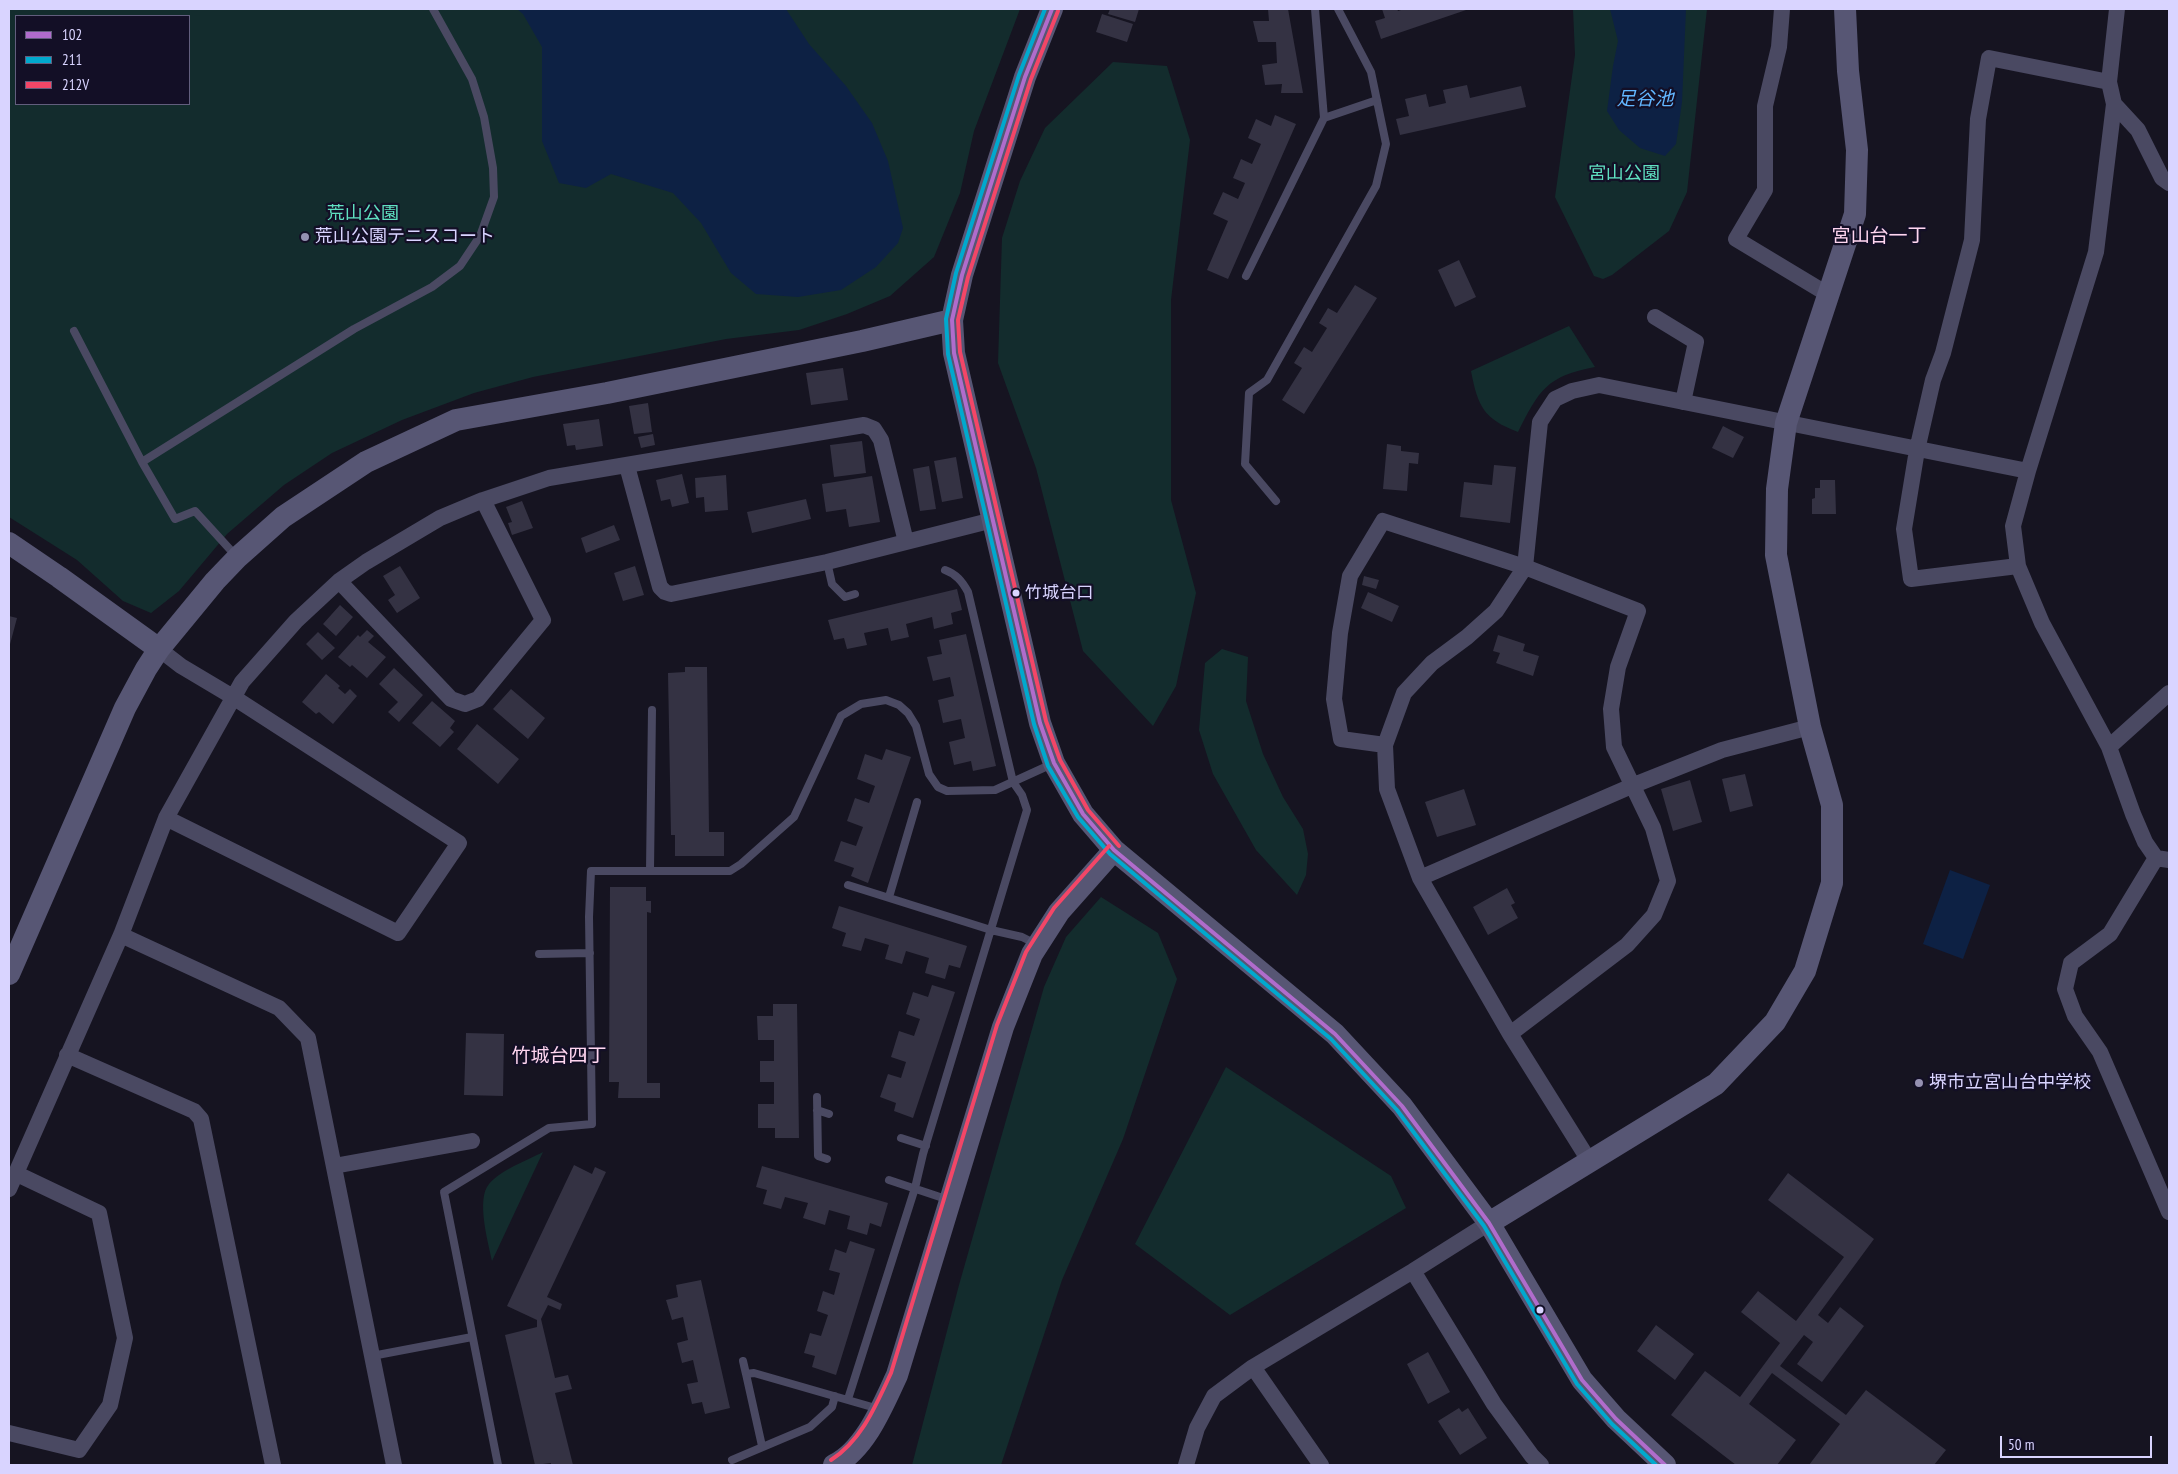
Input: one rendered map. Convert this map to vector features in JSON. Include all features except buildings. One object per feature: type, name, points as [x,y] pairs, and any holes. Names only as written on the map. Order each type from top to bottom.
[{"type":"street","points":[[1052,9],[1025,77],[962,275],[952,320],[954,353],[1040,723],[1054,763],[1083,814],[1114,850],[1335,1034],[1402,1106],[1489,1223],[1582,1380],[1616,1419],[1665,1465]]},
{"type":"street","points":[[1782,9],[1779,47],[1765,106],[1765,190],[1736,240],[1829,294]]},
{"type":"street","points":[[1186,1465],[1197,1428],[1214,1396],[1253,1367],[1413,1271],[1716,1084],[1775,1022],[1805,971],[1832,883],[1832,805],[1810,728],[1776,555],[1777,489],[1786,423],[1855,214],[1857,150],[1848,71],[1845,9]]},
{"type":"street","points":[[2117,9],[2108,82],[2114,104],[2096,252],[2012,526],[2018,566],[2042,623],[2109,747],[2145,842],[2162,859],[2110,934],[2071,963],[2065,989],[2075,1016],[2100,1052],[2169,1212]]},
{"type":"street","points":[[2018,566],[1912,579],[1904,529],[1917,450],[1933,380],[1943,353],[1972,240],[1978,119],[1989,58],[2108,82]]},
{"type":"street","points":[[2114,104],[2138,130],[2162,178],[2169,183]]},
{"type":"street","points":[[1655,317],[1696,342],[1683,402]]},
{"type":"street","points":[[9,974],[125,708],[146,669],[159,649],[209,588],[238,557],[284,517],[366,462],[456,420],[616,391],[862,341],[952,320]]},
{"type":"street","points":[[1590,1162],[1510,1034],[1420,878],[1387,789],[1385,745],[1404,694],[1432,663],[1467,637],[1496,610],[1525,567],[1540,422],[1555,399],[1572,391],[1600,385],[1917,450],[2028,470]]},
{"type":"street","points":[[9,1190],[120,935],[166,818],[242,682],[296,621],[339,581],[366,562],[440,518],[483,500],[549,478],[864,425],[874,429],[881,440],[906,542]]},
{"type":"street","points":[[627,466],[660,587],[665,592],[671,594],[827,562],[993,520]]},
{"type":"street","points":[[339,581],[451,699],[465,704],[478,700],[543,620],[483,500]]},
{"type":"street","points":[[1385,745],[1341,739],[1334,698],[1340,633],[1350,576],[1383,521],[1525,567],[1638,611],[1618,666],[1611,708],[1614,747],[1634,785],[1653,828],[1668,881],[1654,915],[1627,944],[1510,1034]]},
{"type":"street","points":[[9,543],[59,576],[181,666],[233,697],[459,843],[398,933],[166,818]]},
{"type":"street","points":[[2109,747],[2169,693]]},
{"type":"street","points":[[1420,878],[1634,785],[1722,750],[1810,728]]},
{"type":"street","points":[[846,1462],[877,1418],[897,1375],[1003,1027],[1037,944],[1059,912],[1114,850]]},
{"type":"street","points":[[120,935],[279,1008],[308,1038],[394,1465]]},
{"type":"street","points":[[67,1055],[194,1111],[202,1119],[273,1465]]},
{"type":"street","points":[[334,1166],[472,1141]]},
{"type":"street","points":[[9,1433],[79,1450],[110,1405],[125,1338],[99,1213],[15,1173]]},
{"type":"street","points":[[1413,1271],[1494,1404],[1532,1456],[1541,1465]]},
{"type":"street","points":[[1253,1367],[1320,1465]]},
{"type":"lane","points":[[142,462],[354,329],[432,287],[460,266],[480,236],[494,197],[493,168],[484,117],[472,79],[433,9]]},
{"type":"lane","points":[[1246,276],[1324,118],[1315,9]]},
{"type":"lane","points":[[1276,501],[1244,464],[1249,393],[1267,380],[1376,186],[1386,144],[1371,72],[1338,9]]},
{"type":"lane","points":[[1324,118],[1377,100]]},
{"type":"lane","points":[[74,330],[174,520],[195,511],[238,557]]},
{"type":"lane","points":[[827,562],[832,584],[845,597],[855,594]]},
{"type":"lane","points":[[848,1399],[915,1188],[1027,810],[1022,795],[1013,782],[968,592],[962,582],[952,573],[945,570]]},
{"type":"lane","points":[[498,1465],[444,1192],[549,1128],[592,1124],[591,871],[730,871],[741,864],[794,817],[841,716],[861,704],[886,700],[899,704],[908,713],[916,726],[929,774],[938,787],[947,791],[995,790],[1054,763]]},
{"type":"lane","points":[[650,870],[652,710]]},
{"type":"lane","points":[[889,897],[917,802]]},
{"type":"lane","points":[[848,885],[991,930],[1022,937],[1037,944]]},
{"type":"lane","points":[[539,954],[590,953]]},
{"type":"lane","points":[[817,1098],[818,1156],[827,1159]]},
{"type":"lane","points":[[817,1110],[829,1114]]},
{"type":"lane","points":[[901,1138],[926,1146]]},
{"type":"lane","points":[[889,1180],[950,1200]]},
{"type":"lane","points":[[372,1356],[472,1337]]},
{"type":"lane","points":[[743,1361],[762,1446]]},
{"type":"lane","points":[[746,1374],[754,1373],[881,1410]]},
{"type":"lane","points":[[732,1460],[810,1427],[832,1407],[835,1396]]},
{"type":"green space","name":"荒山公園","points":[[9,9],[1020,9],[974,131],[960,193],[934,257],[890,296],[847,314],[799,330],[726,339],[533,377],[474,393],[402,420],[332,453],[284,485],[227,534],[179,591],[151,613],[123,601],[77,560],[9,517]]},
{"type":"green space","name":"宮山公園","points":[[1573,9],[1707,9],[1687,192],[1669,231],[1612,275],[1603,279],[1594,276],[1555,197],[1575,55]]},
{"type":"green space","points":[[1113,62],[1167,66],[1190,140],[1171,300],[1171,500],[1196,593],[1176,686],[1153,726],[1083,651],[1036,468],[998,363],[1002,238],[1020,181],[1045,128]]},
{"type":"green space","points":[[1569,326],[1595,367],[1566,375],[1546,387],[1532,405],[1518,432],[1497,422],[1484,410],[1480,403],[1471,371]]},
{"type":"green space","points":[[1222,649],[1248,657],[1246,701],[1263,754],[1283,797],[1303,829],[1308,854],[1306,875],[1297,895],[1256,850],[1213,774],[1199,730],[1205,663]]},
{"type":"green space","points":[[1101,897],[1158,933],[1177,979],[1123,1139],[1062,1280],[1001,1465],[912,1465],[959,1285],[1044,987],[1066,937]]},
{"type":"green space","points":[[1226,1067],[1391,1176],[1406,1208],[1230,1315],[1135,1244]]},
{"type":"green space","points":[[543,1152],[492,1261],[484,1221],[483,1200],[485,1191],[489,1184],[501,1174]]},
{"type":"water","points":[[517,9],[786,9],[809,44],[846,86],[872,123],[888,161],[903,228],[898,243],[876,267],[841,290],[798,297],[756,294],[731,273],[701,223],[673,193],[611,174],[586,188],[559,183],[542,141],[542,47],[523,14]]},
{"type":"water","name":"足谷池","points":[[1610,9],[1686,9],[1682,102],[1676,144],[1665,156],[1640,148],[1619,130],[1607,111],[1618,41]]},
{"type":"water","points":[[1950,870],[1990,885],[1963,959],[1923,944]]},
{"type":"transit line","name":"211","points":[[1045,9],[1019,75],[956,273],[946,319],[948,354],[1034,724],[1048,766],[1078,817],[1110,854],[1331,1039],[1397,1110],[1484,1226],[1577,1384],[1612,1424],[1656,1465]]},
{"type":"transit line","name":"102","points":[[1052,9],[1025,77],[962,275],[952,320],[954,353],[1040,723],[1054,763],[1083,814],[1114,850],[1335,1034],[1402,1106],[1489,1223],[1582,1380],[1616,1419],[1665,1465]]},
{"type":"transit line","name":"212V","points":[[1058,11],[1031,79],[968,277],[958,320],[960,352],[1046,721],[1060,760],[1088,810],[1119,846]]},
{"type":"transit line","name":"212V","points":[[831,1460],[842,1452],[860,1432],[874,1409],[891,1373],[997,1025],[1026,952],[1054,908],[1109,846]]},
{"type":"place","name":"荒山公園テニスコート","points":[[305,237]]},
{"type":"place","name":"竹城台口","points":[[1016,593]]},
{"type":"place","name":"堺市立宮山台中学校","points":[[1919,1083]]},
{"type":"district","name":"宮山台一丁","points":[[1879,237]]},
{"type":"district","name":"竹城台四丁","points":[[559,1057]]}]
